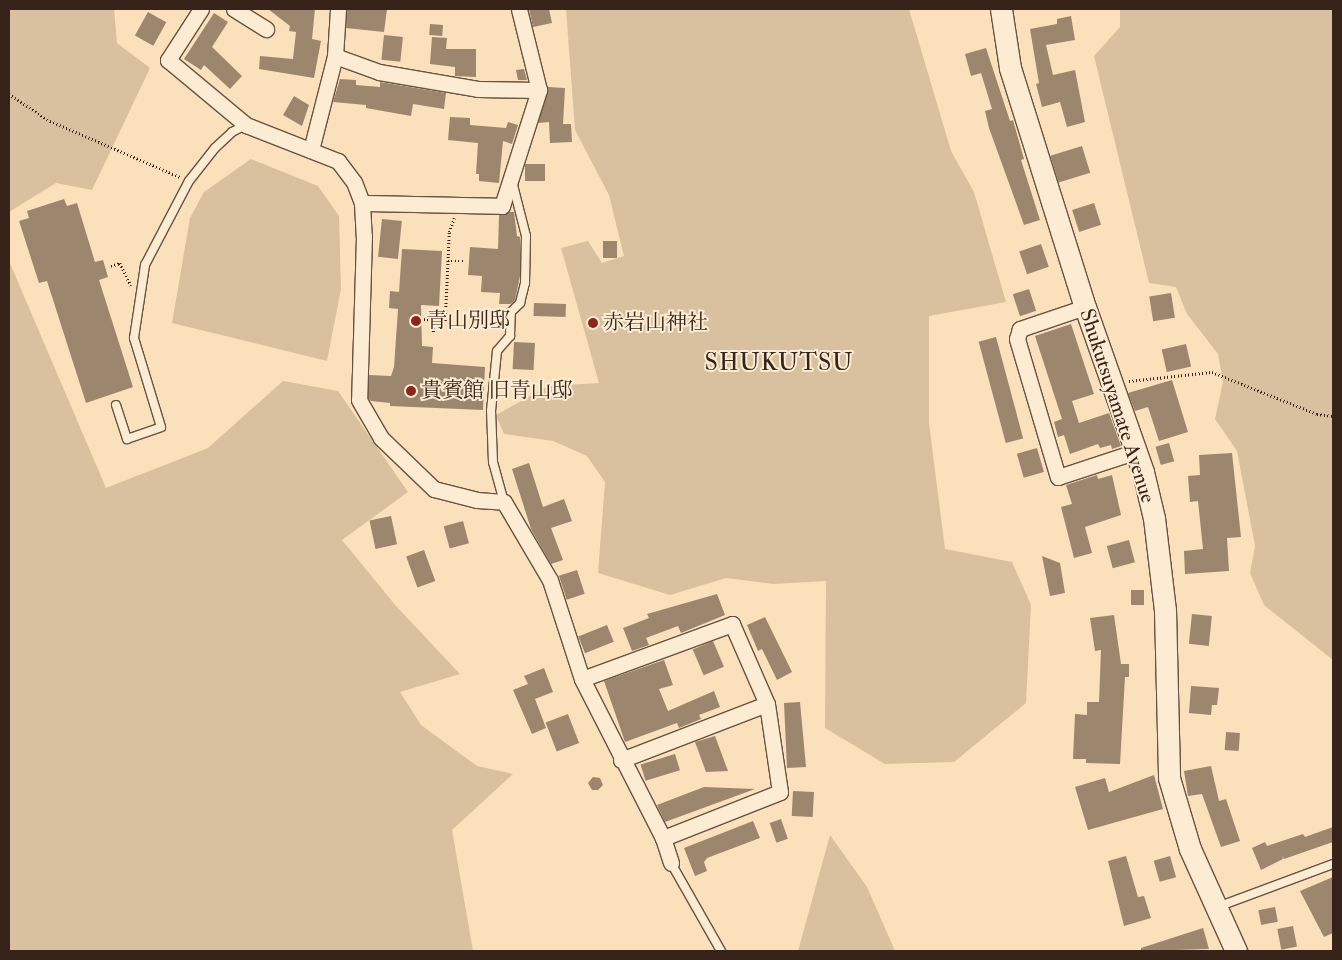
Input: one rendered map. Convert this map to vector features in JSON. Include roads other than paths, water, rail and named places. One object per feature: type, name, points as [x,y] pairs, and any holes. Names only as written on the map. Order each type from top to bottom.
[{"type":"street","points":[[201,9],[168,60],[246,125],[338,161],[354,182],[362,203],[359,400],[381,438],[434,489],[477,500],[504,502],[550,580],[582,680],[620,760],[663,838],[671,863]]},
{"type":"street","points":[[234,9],[266,29]]},
{"type":"street","points":[[311,150],[336,56],[338,9]]},
{"type":"street","points":[[362,203],[502,206],[539,90],[519,9]]},
{"type":"street","name":"Shukutsuyamate Avenue","points":[[1001,9],[1010,68],[1085,307],[1137,451],[1154,518],[1166,610],[1169,778],[1190,849],[1236,951]]},
{"type":"street","points":[[336,56],[379,72],[469,88],[539,90]]},
{"type":"street","points":[[1085,307],[1020,329],[1017,339],[1058,476],[1137,451]]},
{"type":"street","points":[[582,680],[732,624],[767,704],[780,792],[663,838]]},
{"type":"street","points":[[620,760],[767,704]]},
{"type":"lane","points":[[116,405],[127,439],[161,427],[134,338],[138,302],[146,265],[154,244],[189,181],[215,148],[232,132],[246,125]]},
{"type":"lane","points":[[504,502],[493,462],[491,411],[497,351],[510,336],[511,312],[520,302],[526,273],[526,236],[511,177]]},
{"type":"lane","points":[[671,863],[722,951]]},
{"type":"lane","points":[[1215,908],[1333,864]]},
{"type":"place","name":"青山別邸","points":[[416,321]]},
{"type":"place","name":"赤岩山神社","points":[[593,323]]},
{"type":"place","name":"貴賓館 旧青山邸","points":[[411,391]]},
{"type":"district","name":"SHUKUTSU","points":[[779,363]]}]
